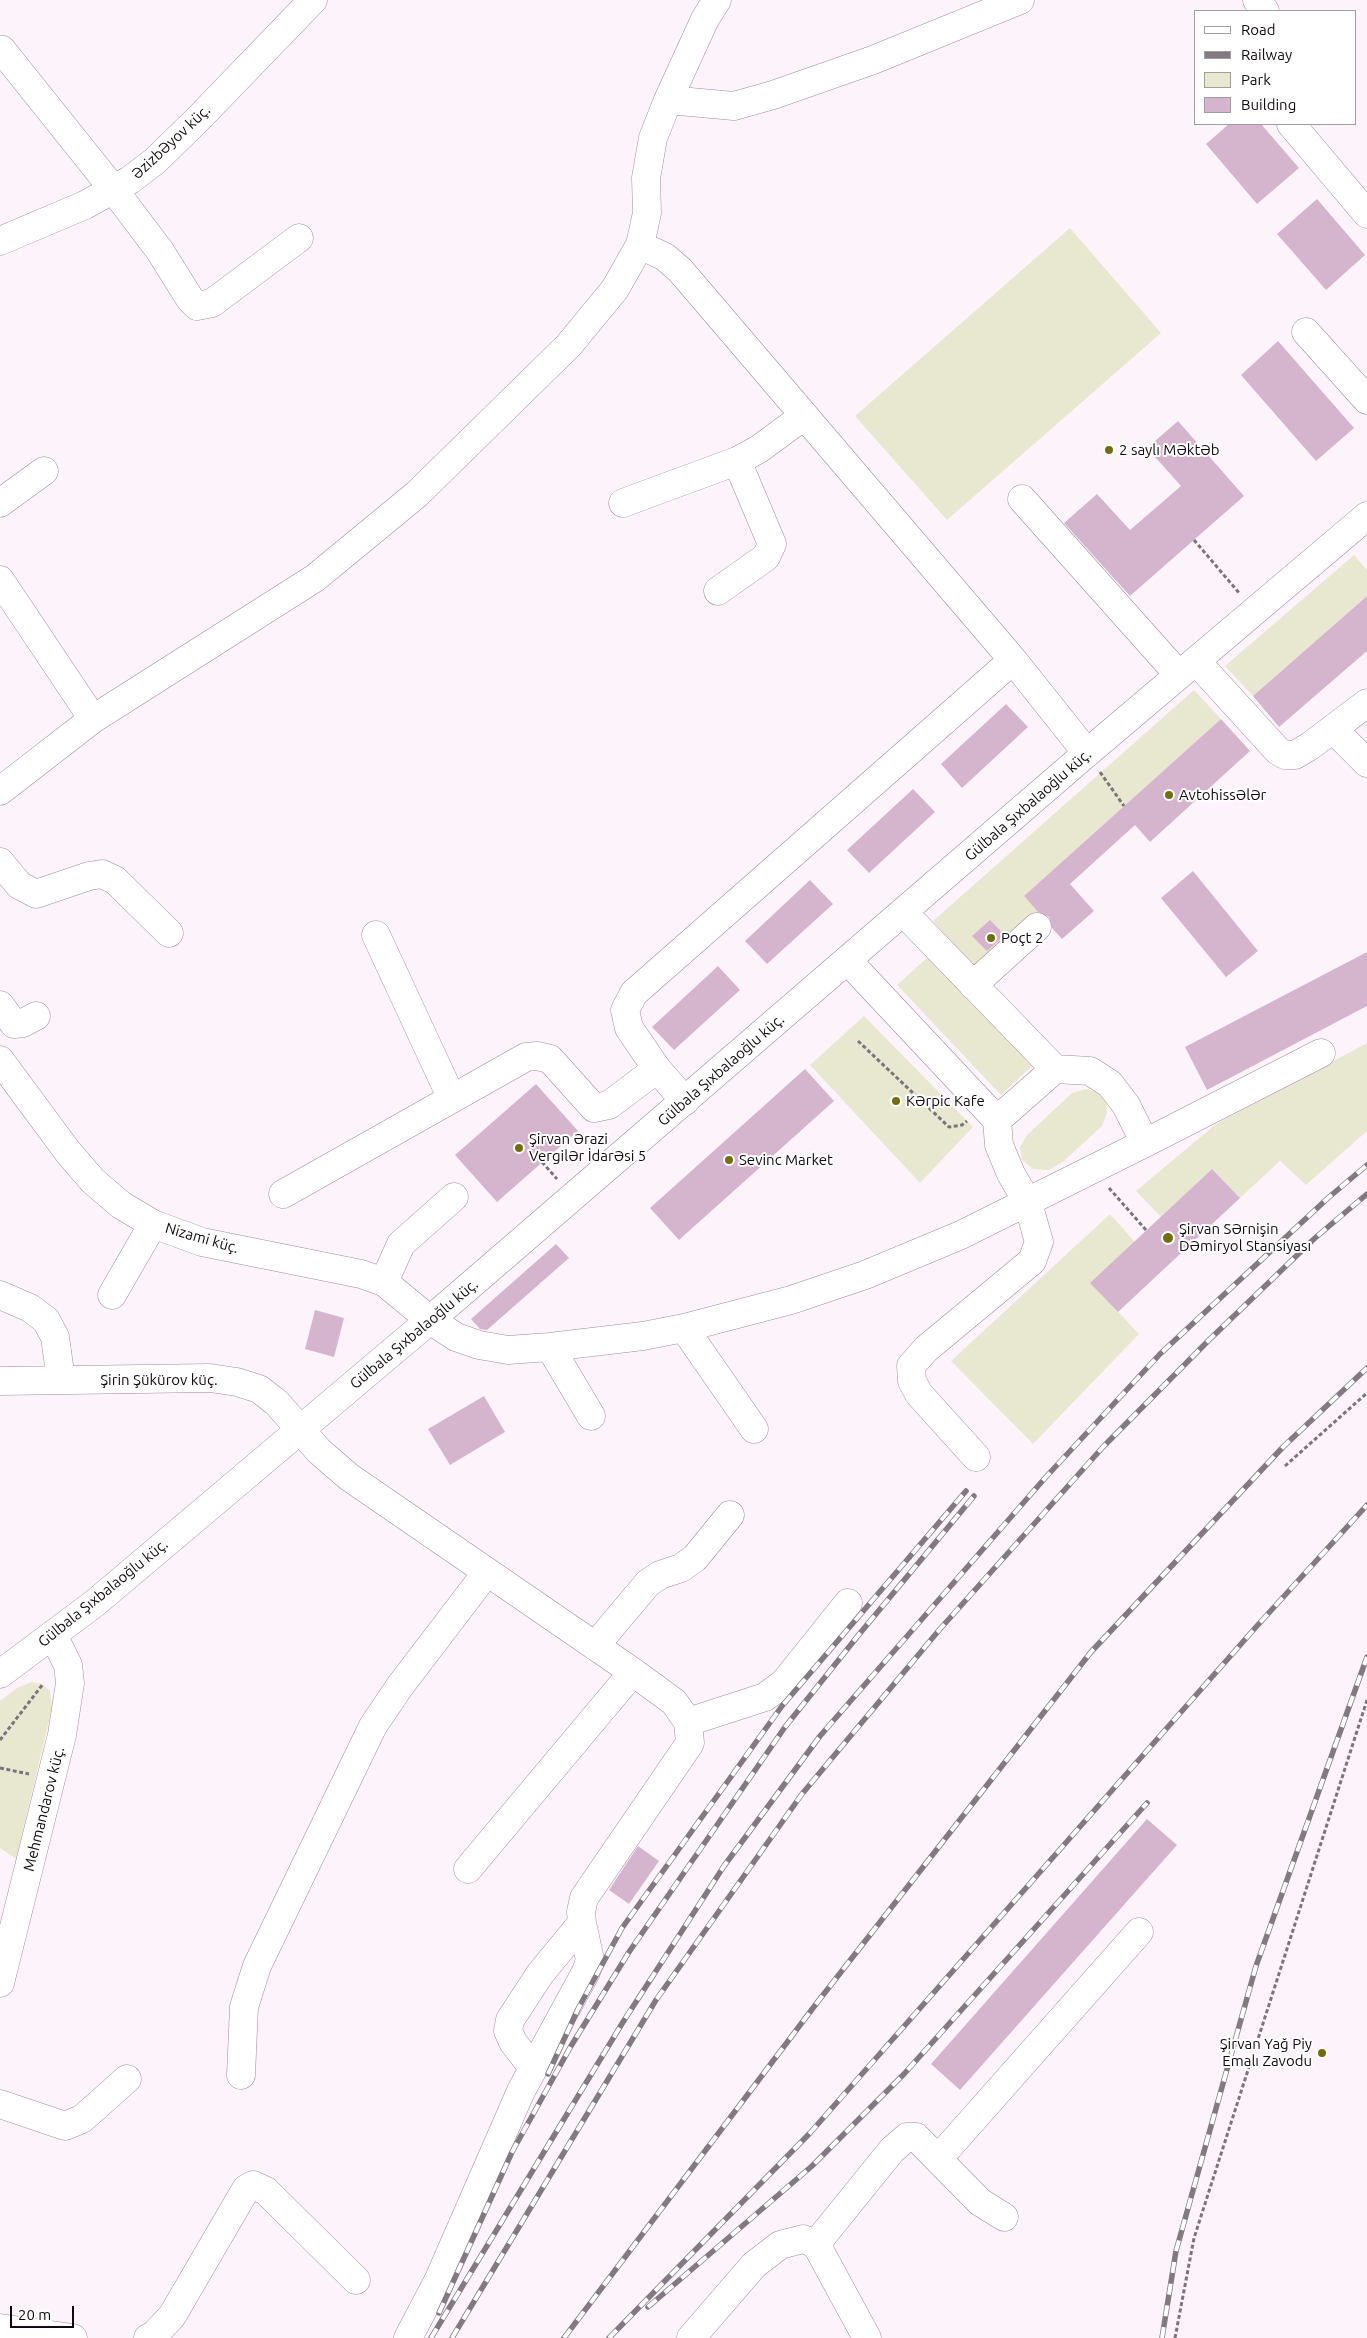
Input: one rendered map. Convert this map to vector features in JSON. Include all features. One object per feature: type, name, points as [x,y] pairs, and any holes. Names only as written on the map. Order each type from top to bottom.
[{"type":"street","name":"Əzizbəyov küç.","points":[[0,242],[114,190],[155,161],[313,0]]},
{"type":"street","points":[[0,791],[94,720],[315,578],[417,494],[569,345],[616,289],[640,245],[647,214],[646,178],[653,138],[704,19],[717,0]]},
{"type":"street","points":[[668,100],[734,106],[773,96],[872,60],[1020,0]]},
{"type":"street","points":[[1257,0],[1265,10]]},
{"type":"street","points":[[2,50],[114,190],[160,251],[190,299],[198,306],[212,302],[299,238]]},
{"type":"street","points":[[1292,125],[1367,214]]},
{"type":"street","points":[[640,245],[665,258],[680,270],[1013,660],[1087,753]]},
{"type":"street","points":[[1306,332],[1367,400]]},
{"type":"street","points":[[623,503],[737,461],[759,449],[804,416]]},
{"type":"street","points":[[718,591],[766,556],[772,544],[737,461]]},
{"type":"street","points":[[0,504],[44,471]]},
{"type":"street","points":[[1022,499],[1187,668],[1278,751],[1285,755],[1295,755],[1303,751],[1367,703]]},
{"type":"street","name":"Gülbala Şıxbalaoğlu küç.","points":[[0,1674],[95,1603],[430,1320],[904,913],[1087,753],[1367,516]]},
{"type":"street","points":[[0,580],[94,720]]},
{"type":"street","points":[[684,1101],[657,1069],[629,1028],[625,1010],[634,993],[1013,660]]},
{"type":"street","points":[[1333,729],[1367,763]]},
{"type":"street","points":[[0,862],[19,885],[36,894],[89,876],[102,874],[115,880],[169,933]]},
{"type":"street","points":[[904,913],[1055,1069]]},
{"type":"street","points":[[973,985],[1037,927]]},
{"type":"street","points":[[376,935],[452,1099]]},
{"type":"street","points":[[848,961],[990,1113],[999,1145],[1028,1203],[1040,1242],[1032,1261],[926,1349],[911,1366],[912,1381],[919,1394],[976,1457]]},
{"type":"street","points":[[0,1005],[14,1024],[23,1023],[36,1016]]},
{"type":"street","name":"Nizami küç.","points":[[0,1060],[68,1152],[93,1181],[121,1205],[153,1224],[202,1242],[361,1274],[384,1282],[430,1320],[456,1337],[479,1345],[508,1350],[643,1336],[684,1328],[791,1300],[865,1275],[961,1235],[1028,1203],[1321,1054]]},
{"type":"street","points":[[283,1194],[526,1057],[537,1056],[550,1059],[594,1108],[609,1105],[657,1069]]},
{"type":"street","points":[[990,1113],[1055,1069],[1090,1071],[1110,1084],[1126,1105],[1145,1144]]},
{"type":"street","points":[[384,1282],[401,1244],[454,1196]]},
{"type":"street","points":[[112,1295],[153,1224]]},
{"type":"street","points":[[0,1295],[30,1308],[46,1320],[55,1337],[61,1380]]},
{"type":"street","points":[[684,1328],[754,1430]]},
{"type":"street","points":[[550,1347],[591,1416]]},
{"type":"street","name":"Şirin Şükürov küç.","points":[[0,1381],[210,1378],[237,1382],[259,1389],[277,1403],[320,1452],[349,1478],[633,1672],[674,1702],[688,1722]]},
{"type":"street","points":[[595,1646],[648,1583],[660,1575],[681,1568],[695,1558],[730,1515]]},
{"type":"street","points":[[241,2075],[244,2007],[257,1966],[368,1735],[400,1686],[486,1572]]},
{"type":"street","points":[[408,2338],[438,2281],[486,2167],[533,2068],[586,1972],[590,1960],[582,1923],[581,1912],[584,1898],[690,1743],[688,1722],[765,1697],[784,1683],[848,1603]]},
{"type":"street","name":"Mehmandarov küç.","points":[[0,1983],[62,1735],[70,1683],[68,1665],[53,1635]]},
{"type":"street","points":[[468,1869],[633,1672]]},
{"type":"street","points":[[533,2068],[513,2042],[508,2030],[510,2020],[540,1974],[582,1923]]},
{"type":"street","points":[[938,2159],[1139,1932]]},
{"type":"street","points":[[0,2104],[65,2126],[82,2119],[127,2079]]},
{"type":"street","points":[[816,2244],[892,2150],[907,2137],[916,2137],[980,2202],[1004,2217]]},
{"type":"street","points":[[148,2338],[154,2335],[172,2316],[246,2189],[254,2185],[266,2191],[356,2280]]},
{"type":"street","points":[[691,2338],[754,2265],[780,2245],[803,2239],[816,2244],[866,2338]]},
{"type":"street","points":[[0,2328],[73,2338]]},
{"type":"path","points":[[1194,540],[1255,611]]},
{"type":"path","points":[[1087,753],[1124,806]]},
{"type":"path","points":[[858,1041],[948,1127],[962,1125],[990,1113]]},
{"type":"path","points":[[1093,1170],[1146,1230]]},
{"type":"path","points":[[1285,1466],[1367,1393]]},
{"type":"path","points":[[0,1740],[43,1684]]},
{"type":"path","points":[[1175,2338],[1194,2238],[1367,1700]]},
{"type":"path","points":[[0,1768],[36,1775]]},
{"type":"green space","points":[[1070,228],[1161,333],[947,520],[855,416]]},
{"type":"green space","points":[[1354,555],[1367,570],[1367,596],[1253,696],[1225,666]]},
{"type":"green space","points":[[1194,690],[1221,719],[1024,896],[1039,913],[977,970],[933,921]]},
{"type":"green space","points":[[929,956],[1032,1066],[1001,1095],[897,985]]},
{"type":"green space","points":[[864,1016],[973,1127],[920,1183],[810,1065]]},
{"type":"green space","points":[[1367,1043],[1367,1131],[1306,1185],[1280,1161],[1240,1198],[1212,1169],[1161,1217],[1136,1191],[1216,1124]]},
{"type":"green space","points":[[1086,1089],[1098,1093],[1106,1102],[1107,1113],[1102,1126],[1064,1161],[1049,1170],[1033,1169],[1022,1160],[1020,1147],[1027,1135],[1072,1093]]},
{"type":"green space","points":[[1110,1214],[1135,1242],[1091,1283],[1139,1334],[1033,1444],[951,1361]]},
{"type":"green space","points":[[31,1682],[43,1684],[50,1691],[52,1708],[16,1859],[0,1848],[0,1701],[17,1688]]},
{"type":"building","points":[[1228,125],[1262,125],[1299,168],[1257,204],[1206,144]]},
{"type":"building","points":[[1317,199],[1365,255],[1326,290],[1277,234]]},
{"type":"building","points":[[1278,341],[1354,428],[1316,461],[1241,375]]},
{"type":"building","points":[[1178,421],[1244,496],[1130,596],[1064,523],[1097,494],[1130,530],[1181,486],[1147,448]]},
{"type":"building","points":[[1367,596],[1367,651],[1279,727],[1253,696]]},
{"type":"building","points":[[1006,704],[1028,727],[962,788],[941,764]]},
{"type":"building","points":[[1221,719],[1250,751],[1150,842],[1135,825],[1070,884],[1094,911],[1062,939],[1052,928],[1049,917],[1038,912],[1024,896]]},
{"type":"building","points":[[913,789],[935,812],[869,873],[847,850]]},
{"type":"building","points":[[1193,871],[1258,951],[1226,977],[1161,898]]},
{"type":"building","points":[[810,880],[833,904],[767,964],[745,941]]},
{"type":"building","points":[[990,920],[1005,935],[987,951],[972,936]]},
{"type":"building","points":[[1367,952],[1367,1006],[1207,1090],[1185,1047]]},
{"type":"building","points":[[718,966],[740,990],[674,1050],[652,1027]]},
{"type":"building","points":[[805,1069],[834,1101],[679,1240],[650,1208]]},
{"type":"building","points":[[536,1084],[578,1131],[497,1202],[455,1155]]},
{"type":"building","points":[[1212,1169],[1240,1198],[1118,1312],[1090,1283]]},
{"type":"building","points":[[556,1244],[569,1258],[487,1330],[480,1329],[471,1319]]},
{"type":"building","points":[[315,1310],[344,1318],[334,1357],[305,1349]]},
{"type":"building","points":[[484,1396],[505,1432],[450,1465],[428,1429]]},
{"type":"building","points":[[1147,1819],[1177,1845],[960,2090],[931,2064]]},
{"type":"building","points":[[638,1846],[659,1861],[629,1904],[609,1890]]},
{"type":"railway","points":[[431,2338],[623,2022],[724,1866],[820,1736],[1045,1478],[1160,1354],[1328,1198],[1367,1165]]},
{"type":"railway","points":[[452,2338],[656,2000],[802,1794],[940,1629],[1103,1447],[1209,1340],[1315,1238],[1367,1194]]},
{"type":"railway","points":[[564,2338],[816,2004],[1091,1652],[1283,1447],[1367,1368]]},
{"type":"railway","points":[[548,2074],[578,2009],[622,1928],[782,1706],[966,1491]]},
{"type":"railway","points":[[439,2313],[512,2152],[571,2046],[629,1952],[785,1727],[974,1496]]},
{"type":"railway","points":[[609,2338],[810,2133],[1256,1627],[1367,1505]]},
{"type":"railway","points":[[1162,2338],[1176,2251],[1256,1966],[1367,1657]]},
{"type":"railway","points":[[648,2307],[812,2166],[904,2074],[1147,1803]]},
{"type":"place","name":"2 saylı Məktəb","points":[[1109,450]]},
{"type":"place","name":"Avtohissələr","points":[[1169,795]]},
{"type":"place","name":"Poçt 2","points":[[991,938]]},
{"type":"place","name":"Kərpic Kafe","points":[[896,1101]]},
{"type":"place","name":"Şirvan Ərazi Vergilər İdarəsi 5","points":[[519,1148]]},
{"type":"place","name":"Sevinc Market","points":[[729,1160]]},
{"type":"place","name":"Şirvan Sərnişin Dəmiryol Stansiyası","points":[[1168,1238]]},
{"type":"place","name":"Şirvan Yağ Piy Emalı Zavodu","points":[[1322,2053]]}]
